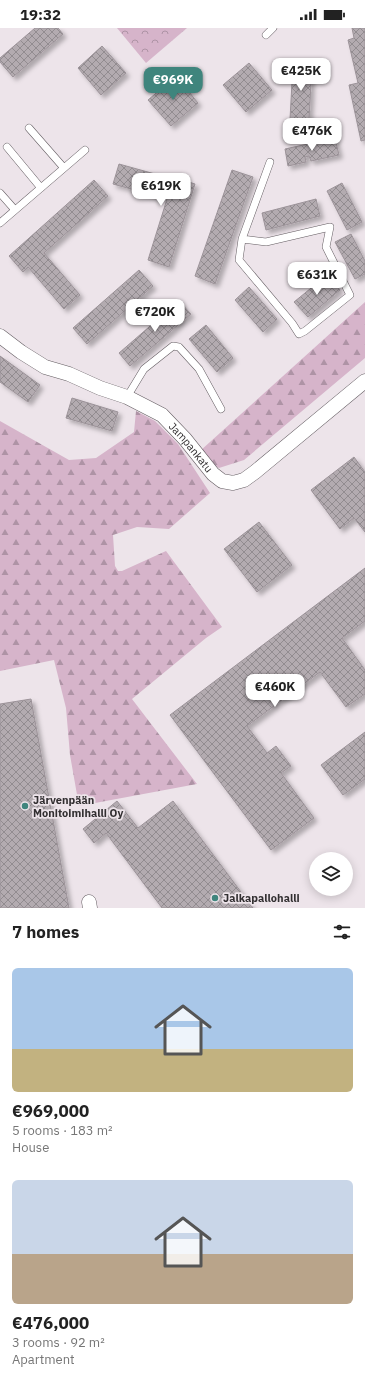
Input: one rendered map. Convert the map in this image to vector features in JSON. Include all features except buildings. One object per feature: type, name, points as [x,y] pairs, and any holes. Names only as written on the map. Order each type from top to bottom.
[{"type":"street","name":"Jampankatu","points":[[0,336],[21,352],[45,367],[69,374],[100,388],[127,397],[162,415],[185,439],[213,474],[222,481],[233,483],[244,480],[255,472],[365,381]]},
{"type":"lane","points":[[266,35],[273,28]]},
{"type":"lane","points":[[29,128],[64,168]]},
{"type":"lane","points":[[7,147],[41,188]]},
{"type":"lane","points":[[0,223],[85,150]]},
{"type":"lane","points":[[242,239],[266,242],[330,227],[326,247],[350,295],[305,331],[299,334],[292,323],[239,260],[242,239],[270,162]]},
{"type":"lane","points":[[0,193],[15,210]]},
{"type":"lane","points":[[127,397],[144,369],[173,346],[179,348],[199,369],[221,409]]},
{"type":"green space","points":[[117,28],[187,28],[146,63]]},
{"type":"green space","points":[[365,302],[365,358],[244,460],[219,468],[211,463],[200,451]]},
{"type":"green space","points":[[136,411],[155,421],[178,444],[210,493],[169,529],[137,527],[113,535],[115,566],[118,571],[122,571],[166,551],[222,627],[206,638],[132,699],[197,784],[79,806],[70,755],[66,708],[54,660],[0,671],[0,421],[69,460],[96,458],[134,432]]},
{"type":"place","name":"Järvenpään Monitoimihalli Oy","points":[[25,806]]},
{"type":"place","name":"Jalkapallohalli","points":[[215,898]]}]
